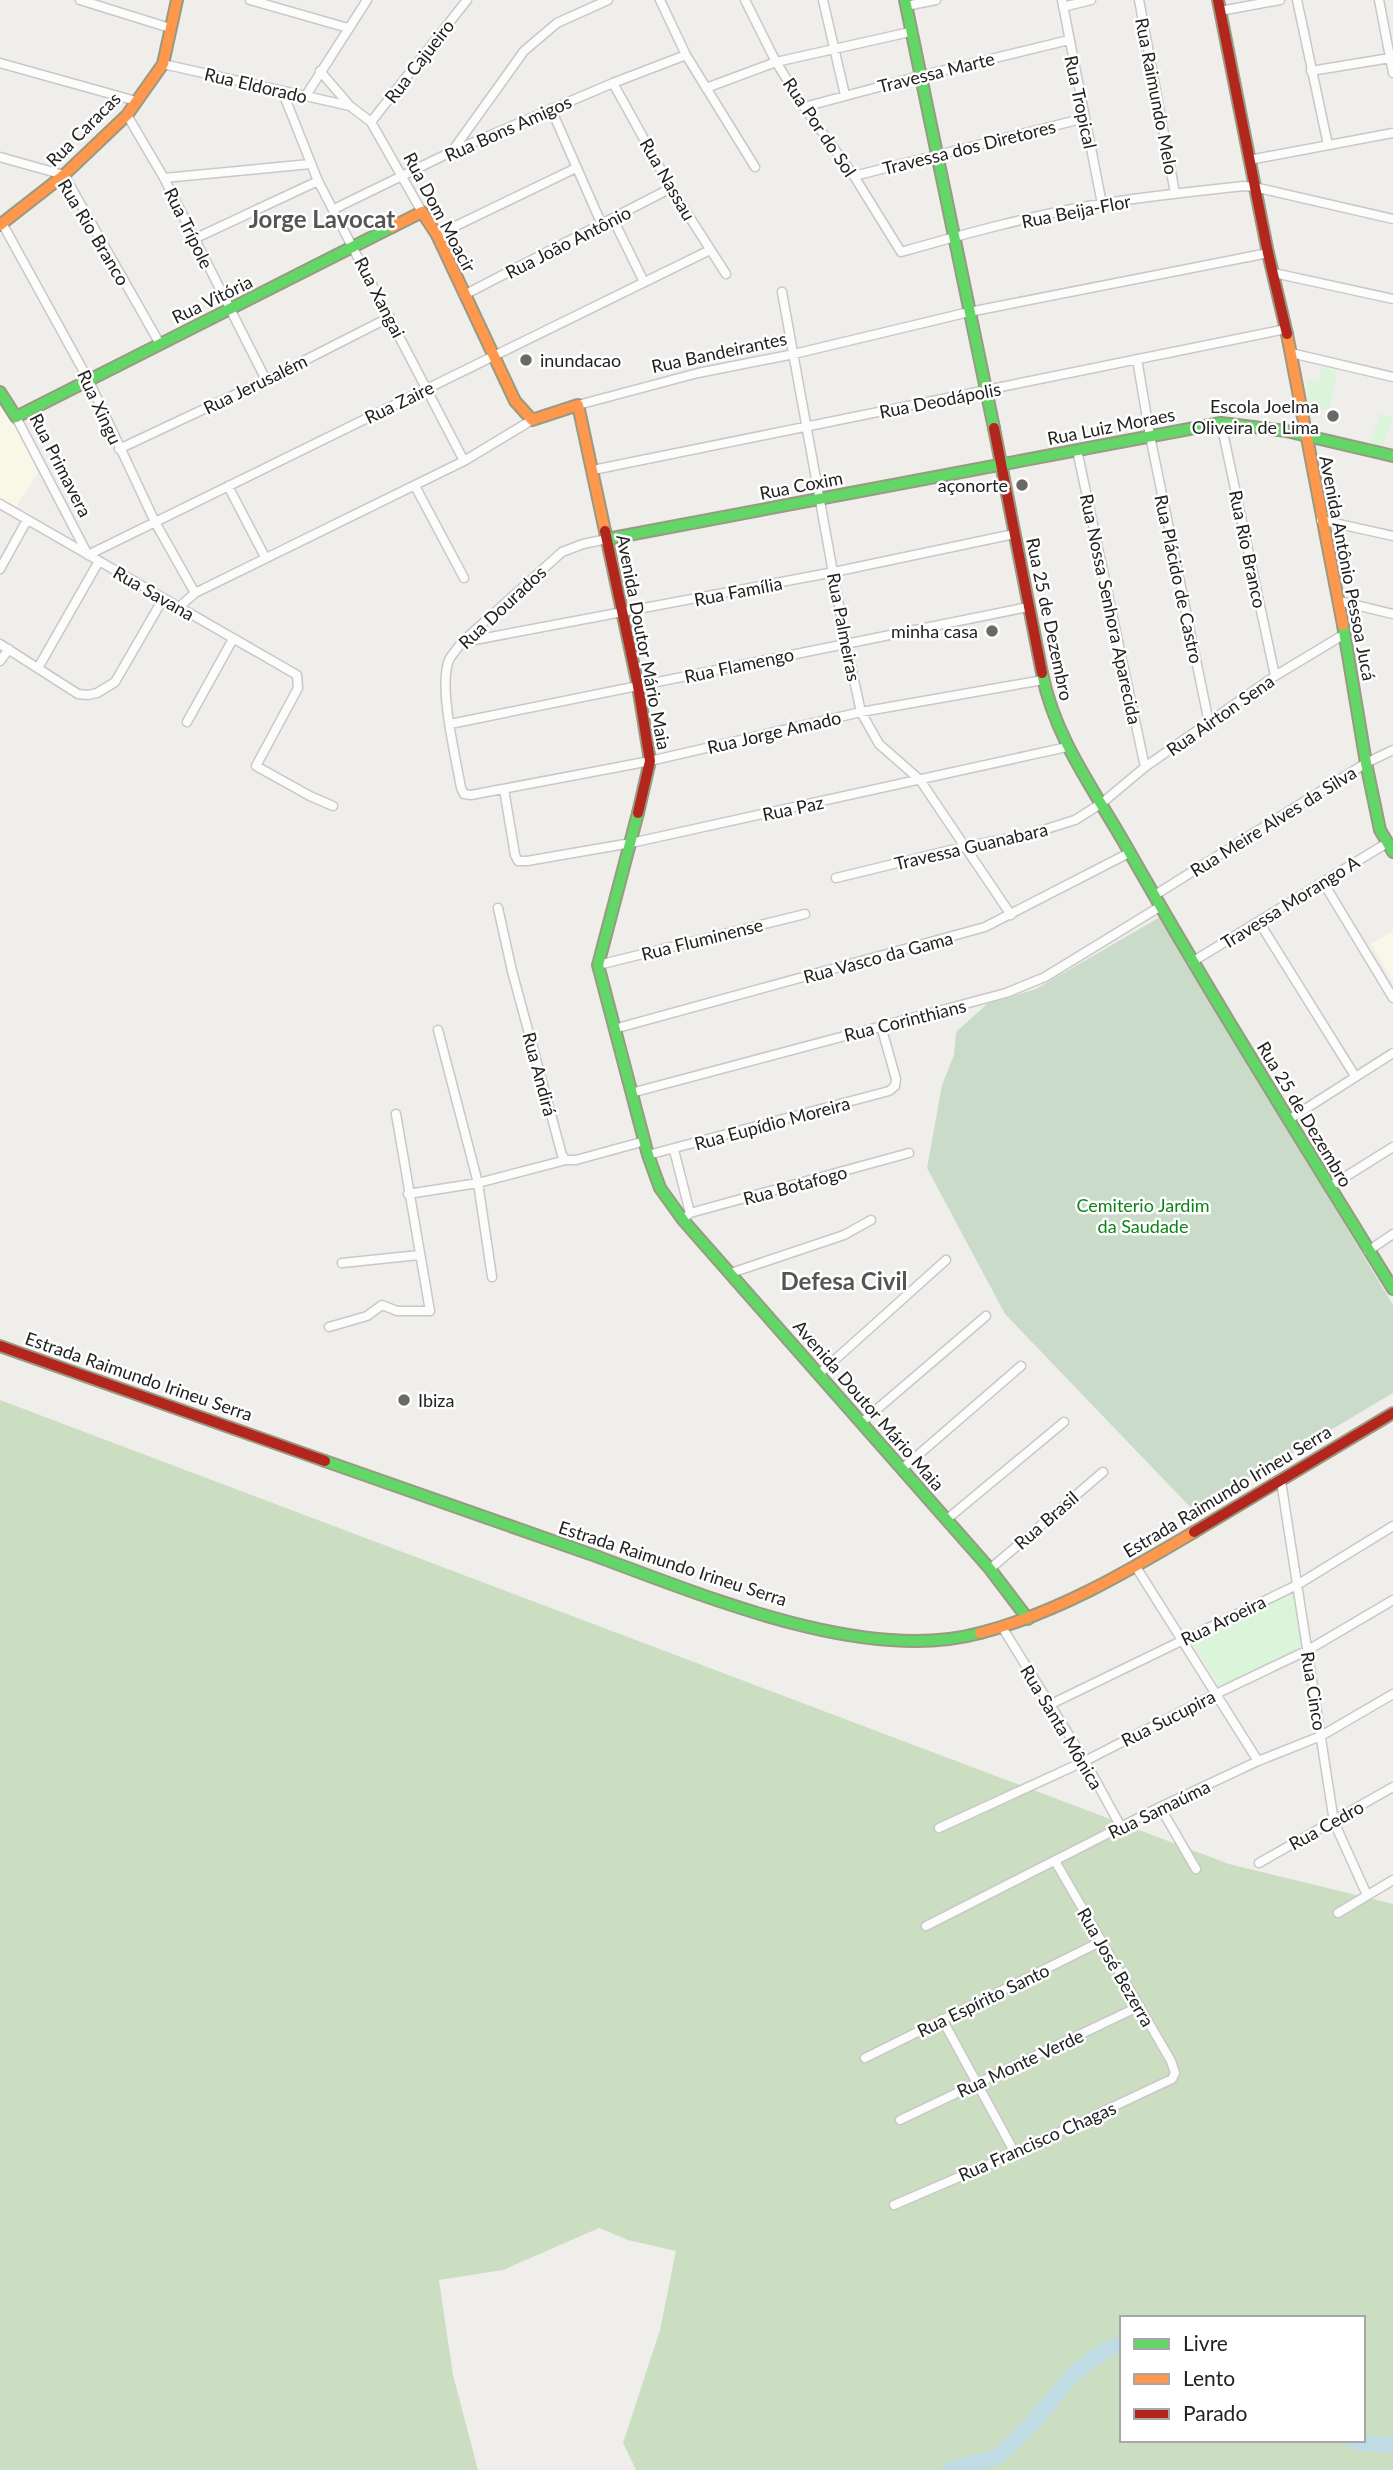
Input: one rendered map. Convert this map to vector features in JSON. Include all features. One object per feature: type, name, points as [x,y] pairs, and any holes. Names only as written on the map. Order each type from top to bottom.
[{"type":"street","points":[[80,0],[170,28]]},
{"type":"street","name":"Rua Caracas","points":[[1,224],[64,175],[127,115],[163,64],[177,0]]},
{"type":"street","points":[[250,0],[267,2],[348,28]]},
{"type":"street","points":[[305,97],[367,0]]},
{"type":"street","name":"Rua Cajueiro","points":[[371,122],[467,0]]},
{"type":"street","points":[[451,152],[524,51],[558,23],[608,0]]},
{"type":"street","points":[[660,0],[686,55],[755,167]]},
{"type":"street","name":"Rua Por do Sol","points":[[745,0],[776,62],[804,107],[854,176],[901,252]]},
{"type":"street","points":[[823,0],[845,95]]},
{"type":"street","points":[[905,3],[936,0]]},
{"type":"street","points":[[1062,3],[1091,0]]},
{"type":"street","name":"Rua Raimundo Melo","points":[[1139,0],[1175,193]]},
{"type":"street","points":[[1219,5],[1280,0]]},
{"type":"street","points":[[1297,0],[1328,145]]},
{"type":"street","points":[[1379,0],[1393,74]]},
{"type":"street","name":"Rua 25 de Dezembro","points":[[905,3],[987,390],[1043,680],[1053,715],[1067,747],[1102,803],[1192,962],[1393,1289]]},
{"type":"street","name":"Rua Tropical","points":[[1062,3],[1102,204]]},
{"type":"street","name":"Avenida Antônio Pessoa Jucá","points":[[1219,5],[1254,187],[1291,353],[1321,520],[1339,601],[1366,763],[1380,830],[1390,847]]},
{"type":"street","points":[[706,88],[776,62],[910,32]]},
{"type":"street","name":"Travessa Marte","points":[[804,107],[1069,40]]},
{"type":"street","name":"Rua Bons Amigos","points":[[334,209],[451,152],[686,55]]},
{"type":"street","points":[[1311,71],[1390,58]]},
{"type":"street","points":[[0,63],[136,102]]},
{"type":"street","name":"Rua Eldorado","points":[[163,64],[350,106]]},
{"type":"street","name":"Rua Dom Moacir","points":[[320,71],[350,106],[371,122],[437,235],[515,401],[532,420]]},
{"type":"street","name":"Rua Nassau","points":[[613,83],[671,188],[726,274]]},
{"type":"street","name":"Rua Xangai","points":[[283,93],[318,181],[464,461]]},
{"type":"street","points":[[551,109],[602,225]]},
{"type":"street","name":"Rua Trípole","points":[[127,115],[164,177],[266,380]]},
{"type":"street","name":"Travessa dos Diretores","points":[[854,176],[1085,118]]},
{"type":"street","points":[[1249,160],[1393,133]]},
{"type":"street","name":"Rua Rio Branco","points":[[0,157],[64,175],[160,344]]},
{"type":"street","points":[[164,177],[310,164]]},
{"type":"street","points":[[437,235],[576,168]]},
{"type":"street","points":[[194,239],[318,181]]},
{"type":"street","name":"Rua Beija-Flor","points":[[901,252],[954,237],[1102,204],[1175,193],[1254,187],[1393,219]]},
{"type":"street","name":"Rua João Antônio","points":[[464,295],[671,188]]},
{"type":"street","name":"Rua Vitória","points":[[16,417],[422,212]]},
{"type":"street","points":[[613,219],[644,282]]},
{"type":"street","name":"Rua Xingu","points":[[1,224],[89,381],[155,522],[195,593]]},
{"type":"street","name":"Rua Zaire","points":[[88,555],[710,250]]},
{"type":"street","name":"Rua Bandeirantes","points":[[178,608],[195,593],[464,461],[532,420],[578,405],[698,373],[794,354],[969,312],[1268,253]]},
{"type":"street","points":[[1274,273],[1393,299]]},
{"type":"street","name":"Rua Palmeiras","points":[[782,292],[845,644],[861,712],[879,744],[920,780],[1011,915]]},
{"type":"street","name":"Rua Jerusalém","points":[[119,449],[266,380],[390,317]]},
{"type":"street","name":"Rua Deodápolis","points":[[593,470],[1286,329]]},
{"type":"street","points":[[1291,353],[1393,376]]},
{"type":"street","name":"Rua Plácido de Castro","points":[[1137,359],[1150,436],[1209,723]]},
{"type":"street","name":"Rua Primavera","points":[[0,392],[16,417],[88,555]]},
{"type":"street","name":"Avenida Doutor Mário Maia","points":[[578,405],[638,686],[650,761],[598,965],[648,1155],[660,1188],[990,1569],[1028,1619]]},
{"type":"street","name":"Rua Rio Branco","points":[[1221,423],[1275,676]]},
{"type":"street","name":"Rua Luiz Moraes","points":[[1000,464],[1221,423],[1265,426],[1393,456]]},
{"type":"street","name":"Rua Nossa Senhora Aparecida","points":[[1077,450],[1145,767]]},
{"type":"street","name":"Rua Coxim","points":[[607,539],[1000,464]]},
{"type":"street","points":[[228,486],[265,557]]},
{"type":"street","points":[[415,486],[464,578]]},
{"type":"street","name":"Rua Savana","points":[[0,504],[297,675],[298,688],[256,766],[333,806]]},
{"type":"street","points":[[0,569],[27,520]]},
{"type":"street","points":[[1321,520],[1393,536]]},
{"type":"street","name":"Rua Família","points":[[462,642],[622,614],[1013,534]]},
{"type":"street","name":"Rua Dourados","points":[[464,794],[446,691],[446,671],[451,656],[462,642],[562,552],[607,539]]},
{"type":"street","points":[[38,667],[99,561]]},
{"type":"street","points":[[0,644],[83,695],[97,693],[119,677],[163,599]]},
{"type":"street","points":[[1339,601],[1393,614]]},
{"type":"street","name":"Rua Flamengo","points":[[450,724],[1028,607]]},
{"type":"street","name":"Rua Airton Sena","points":[[1102,803],[1145,767],[1275,676],[1343,635]]},
{"type":"street","points":[[187,722],[233,639]]},
{"type":"street","points":[[0,661],[9,649]]},
{"type":"street","name":"Rua Jorge Amado","points":[[464,794],[471,795],[650,761],[861,712],[1043,680]]},
{"type":"street","name":"Rua Paz","points":[[504,789],[515,855],[518,861],[527,861],[631,843],[1067,747]]},
{"type":"street","name":"Rua Meire Alves da Silva","points":[[1158,901],[1366,763],[1393,750]]},
{"type":"street","name":"Travessa Guanabara","points":[[836,878],[964,847],[1027,835],[1075,820],[1102,803]]},
{"type":"street","name":"Travessa Morango A","points":[[1192,962],[1323,882],[1390,847]]},
{"type":"street","name":"Rua Vasco da Gama","points":[[614,1029],[985,927],[1129,853]]},
{"type":"street","points":[[1323,882],[1393,998]]},
{"type":"street","name":"Rua Corinthians","points":[[631,1093],[978,1001],[1028,985],[1045,977],[1158,901]]},
{"type":"street","name":"Rua Andirá","points":[[498,908],[512,971],[561,1151],[566,1160]]},
{"type":"street","name":"Rua Fluminense","points":[[598,965],[805,914]]},
{"type":"street","points":[[1259,922],[1355,1076]]},
{"type":"street","name":"Rua Eupídio Moreira","points":[[648,1155],[890,1091],[895,1086],[896,1079],[881,1026]]},
{"type":"street","points":[[438,1030],[478,1183],[492,1277]]},
{"type":"street","points":[[1288,1120],[1393,1053]]},
{"type":"street","points":[[329,1327],[367,1316],[382,1305],[397,1311],[430,1311],[396,1114]]},
{"type":"street","points":[[408,1194],[478,1183],[645,1141]]},
{"type":"street","points":[[1329,1187],[1393,1147]]},
{"type":"street","points":[[674,1150],[687,1217]]},
{"type":"street","name":"Rua Botafogo","points":[[687,1217],[909,1153]]},
{"type":"street","points":[[731,1273],[844,1235],[871,1220]]},
{"type":"street","points":[[1368,1251],[1393,1234]]},
{"type":"street","points":[[342,1263],[419,1255]]},
{"type":"street","points":[[819,1374],[946,1260]]},
{"type":"street","points":[[862,1422],[986,1316]]},
{"type":"street","name":"Estrada Raimundo Irineu Serra","points":[[0,1346],[747,1610],[898,1642],[935,1641],[1002,1628],[1028,1619],[1136,1567],[1393,1413]]},
{"type":"street","points":[[903,1468],[1021,1366]]},
{"type":"street","points":[[946,1520],[1063,1422]]},
{"type":"street","name":"Rua Brasil","points":[[990,1569],[1103,1472]]},
{"type":"street","name":"Rua Cinco","points":[[1281,1480],[1334,1822],[1367,1895]]},
{"type":"street","name":"Rua Aroeira","points":[[1049,1704],[1297,1585],[1393,1526]]},
{"type":"street","points":[[1136,1567],[1258,1761]]},
{"type":"street","name":"Rua Sucupira","points":[[939,1828],[1085,1761],[1308,1650],[1393,1600]]},
{"type":"street","name":"Rua Santa Mônica","points":[[1002,1628],[1085,1761],[1121,1827]]},
{"type":"street","name":"Rua Samaúma","points":[[926,1926],[1160,1807],[1258,1761],[1321,1737],[1393,1694]]},
{"type":"street","name":"Rua Cedro","points":[[1259,1863],[1393,1787]]},
{"type":"street","points":[[1160,1807],[1196,1869]]},
{"type":"street","name":"Rua José Bezerra","points":[[1055,1861],[1100,1942],[1140,2006],[1175,2073]]},
{"type":"street","points":[[1338,1913],[1393,1880]]},
{"type":"street","name":"Rua Espírito Santo","points":[[865,2058],[1100,1942]]},
{"type":"street","name":"Rua Monte Verde","points":[[900,2120],[1140,2006]]},
{"type":"street","points":[[942,2020],[1015,2153]]},
{"type":"street","name":"Rua Francisco Chagas","points":[[894,2204],[1015,2153],[1172,2079],[1175,2073]]},
{"type":"shaded area","points":[[0,400],[40,470],[16,507],[0,498]]},
{"type":"shaded area","points":[[1393,931],[1393,982],[1371,944]]},
{"type":"green space","points":[[1321,367],[1337,371],[1330,409],[1309,411],[1307,381],[1320,381]]},
{"type":"green space","points":[[1380,413],[1393,418],[1383,446],[1370,444]]},
{"type":"green space","name":"Cemiterio Jardim da Saudade","points":[[1160,917],[1393,1305],[1393,1393],[1194,1511],[1005,1314],[927,1168],[942,1085],[954,1055],[956,1032],[987,1004],[1036,989]]},
{"type":"green space","points":[[0,1400],[1229,1864],[1393,1904],[1393,2470],[636,2470],[623,2443],[660,2330],[676,2251],[628,2240],[599,2228],[503,2270],[439,2280],[453,2375],[478,2470],[0,2470]]},
{"type":"green space","points":[[1293,1591],[1303,1649],[1220,1688],[1191,1640]]},
{"type":"waterway","points":[[950,2470],[998,2457],[1036,2419],[1074,2373],[1105,2350],[1120,2345]]},
{"type":"waterway","points":[[1359,2442],[1393,2445]]},
{"type":"traffic: fast","points":[[905,0],[994,428]]},
{"type":"traffic: fast","points":[[0,392],[16,417],[392,227]]},
{"type":"traffic: fast","points":[[607,539],[1221,423],[1286,431],[1393,456]]},
{"type":"traffic: fast","points":[[1343,625],[1380,830],[1393,852]]},
{"type":"traffic: fast","points":[[1042,673],[1057,721],[1079,766],[1227,1018],[1393,1289]]},
{"type":"traffic: fast","points":[[638,813],[598,965],[648,1155],[660,1188],[683,1220],[990,1569],[1028,1619]]},
{"type":"traffic: fast","points":[[325,1461],[681,1588],[783,1620],[834,1633],[885,1640],[934,1640],[980,1633]]},
{"type":"traffic: slow","points":[[0,225],[64,175],[127,115],[163,64],[177,0]]},
{"type":"traffic: slow","points":[[392,227],[422,212],[437,235],[515,401],[532,420],[578,405],[605,531]]},
{"type":"traffic: slow","points":[[1287,334],[1343,625]]},
{"type":"traffic: slow","points":[[980,1633],[1036,1615],[1063,1603],[1116,1577],[1194,1532]]},
{"type":"traffic: jam","points":[[1218,0],[1268,253],[1287,334]]},
{"type":"traffic: jam","points":[[994,428],[1042,673]]},
{"type":"traffic: jam","points":[[605,531],[638,686],[650,761],[638,813]]},
{"type":"traffic: jam","points":[[0,1346],[325,1461]]},
{"type":"traffic: jam","points":[[1194,1532],[1393,1413]]},
{"type":"place","name":"inundacao","points":[[526,360]]},
{"type":"place","name":"Escola Joelma Oliveira de Lima","points":[[1333,416]]},
{"type":"place","name":"açonorte","points":[[1022,485]]},
{"type":"place","name":"minha casa","points":[[992,631]]},
{"type":"place","name":"Ibiza","points":[[404,1400]]},
{"type":"district","name":"Jorge Lavocat","points":[[322,218]]},
{"type":"district","name":"Defesa Civil","points":[[844,1280]]}]
